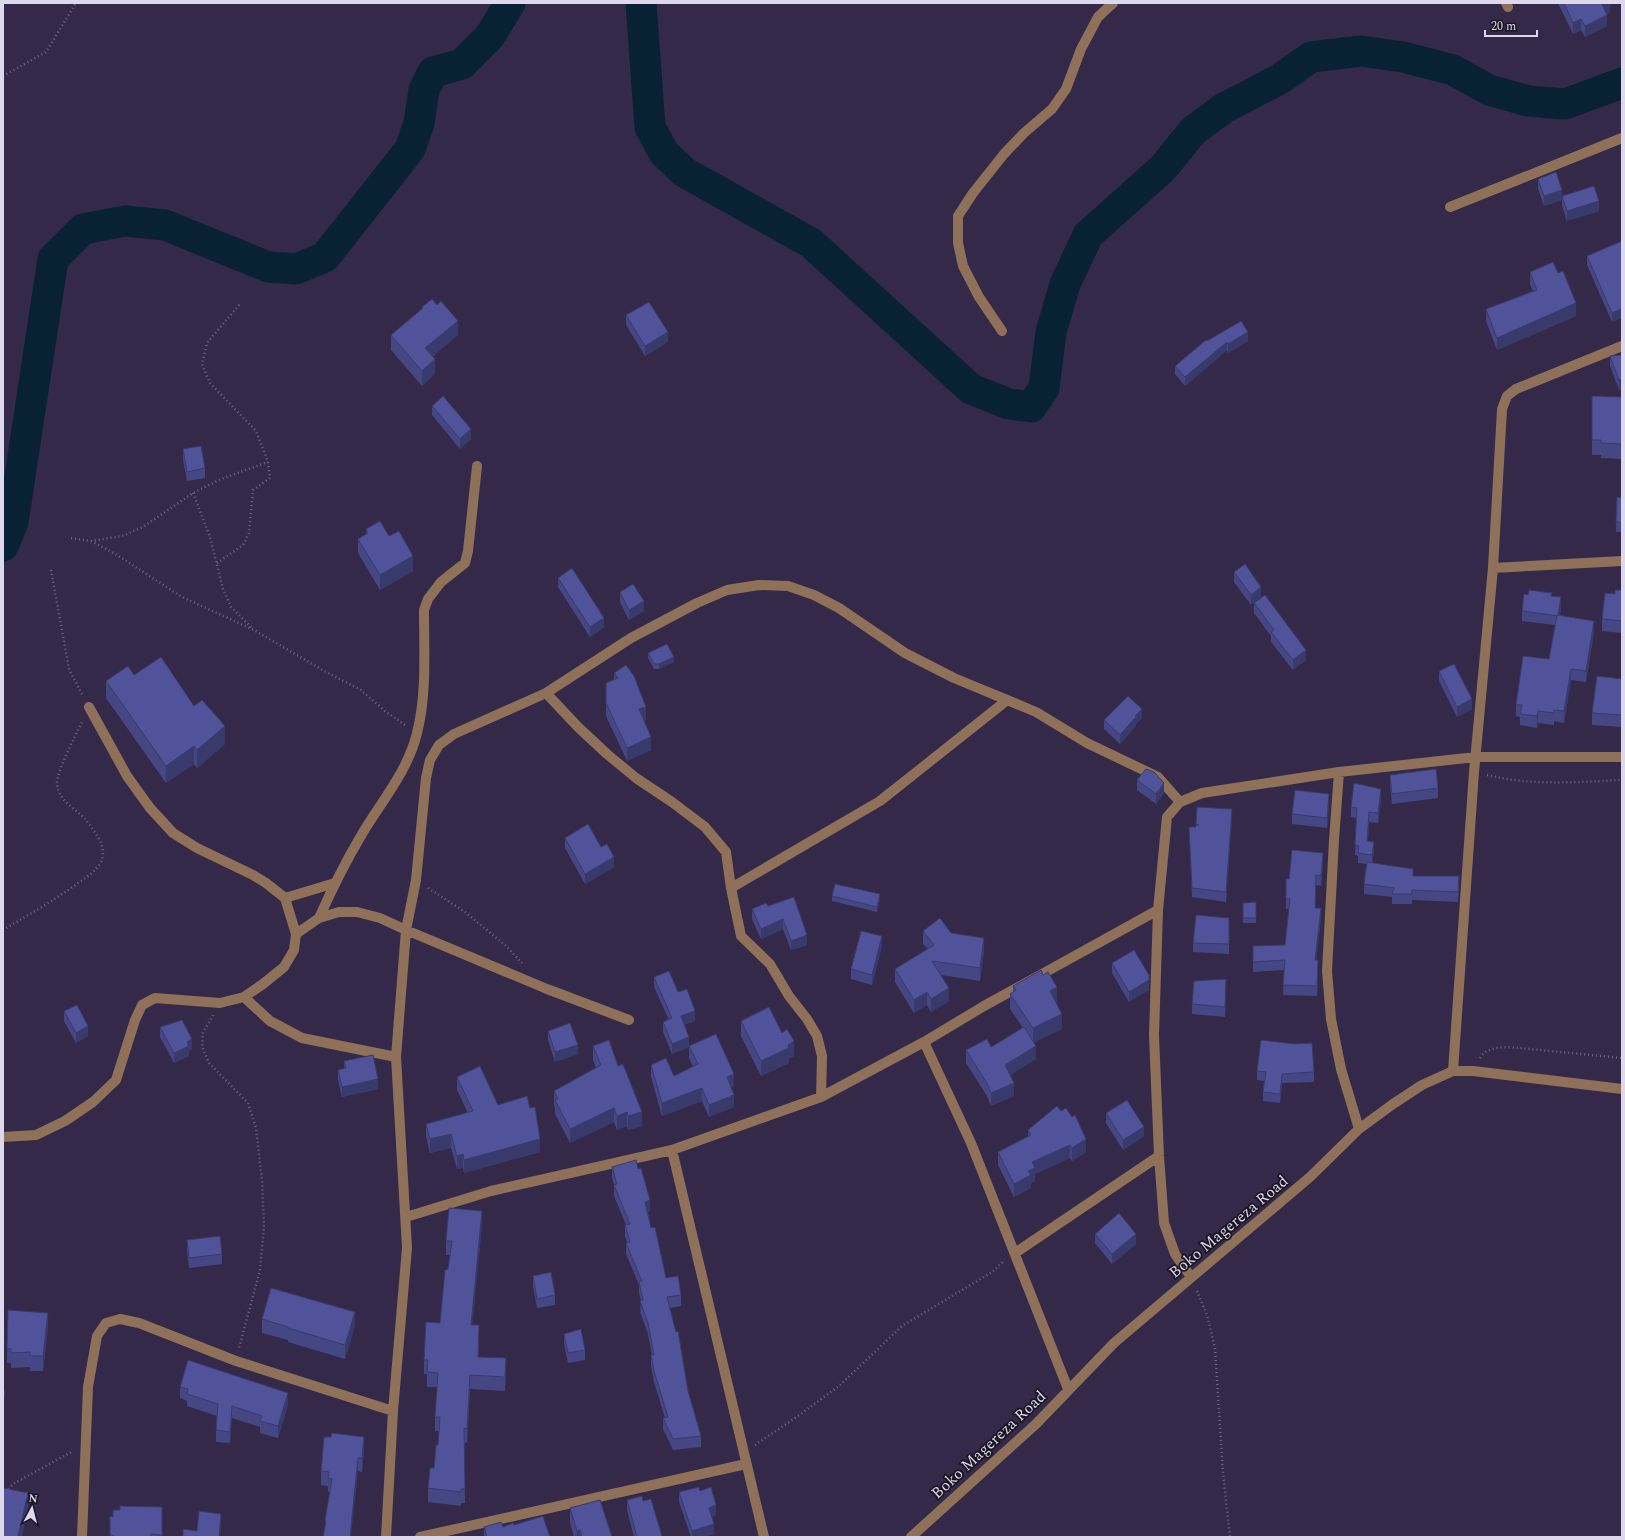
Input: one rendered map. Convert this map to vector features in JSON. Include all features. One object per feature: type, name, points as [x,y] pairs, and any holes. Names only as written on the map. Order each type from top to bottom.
[{"type":"street","points":[[1002,331],[979,297],[963,266],[958,243],[958,216],[973,193],[1004,154],[1024,133],[1052,109],[1066,89],[1081,49],[1098,17],[1113,3]]},
{"type":"street","points":[[1450,207],[1622,138]]},
{"type":"street","points":[[1453,1071],[1474,772],[1493,568],[1502,409],[1507,396],[1516,388],[1622,346]]},
{"type":"street","points":[[319,918],[335,883],[362,834],[387,796],[411,751],[417,733],[422,702],[424,610],[428,599],[441,582],[465,562],[468,551],[477,466]]},
{"type":"street","points":[[1493,568],[1622,561]]},
{"type":"street","points":[[386,1537],[393,1411],[407,1248],[396,1057],[406,930],[416,880],[426,778],[430,760],[439,745],[454,734],[546,693],[631,638],[697,602],[727,590],[759,585],[788,586],[814,595],[839,608],[904,653],[954,678],[1006,701],[1036,712],[1087,743],[1158,777],[1180,802]]},
{"type":"street","points":[[546,693],[578,727],[607,754],[636,778],[672,802],[705,827],[726,852],[731,888],[741,936],[770,964],[789,996],[817,1036],[822,1056],[821,1097]]},
{"type":"street","points":[[731,888],[880,801],[1006,701]]},
{"type":"street","points":[[3,1137],[36,1135],[65,1121],[93,1102],[116,1080],[135,1020],[142,1005],[148,1001],[155,998],[220,1003],[244,997],[263,984],[284,966],[294,950],[296,934],[291,913],[285,898],[253,875],[196,848],[172,833],[150,808],[127,776],[89,707]]},
{"type":"street","points":[[1191,1277],[1175,1254],[1164,1223],[1159,1156],[1154,1035],[1158,910],[1167,816],[1180,802],[1202,793],[1340,772],[1476,757],[1622,757]]},
{"type":"street","points":[[1340,772],[1334,840],[1327,971],[1332,1026],[1341,1069],[1359,1129]]},
{"type":"street","points":[[285,898],[335,883]]},
{"type":"street","points":[[406,1217],[491,1191],[672,1150],[821,1097],[924,1042],[984,1006],[1158,910]]},
{"type":"street","points":[[296,934],[319,918],[339,912],[357,912],[380,918],[547,989],[629,1020]]},
{"type":"street","points":[[244,997],[270,1021],[302,1038],[396,1057]]},
{"type":"street","points":[[924,1042],[971,1143],[1068,1389]]},
{"type":"street","name":"Boko Magereza Road","points":[[911,1537],[1036,1424],[1068,1389],[1114,1343],[1310,1177],[1359,1129],[1422,1085],[1453,1071],[1473,1071],[1622,1089]]},
{"type":"street","points":[[672,1150],[764,1537]]},
{"type":"street","points":[[1015,1253],[1159,1156]]},
{"type":"street","points":[[82,1537],[88,1387],[98,1336],[106,1324],[120,1319],[139,1323],[236,1361],[393,1411]]},
{"type":"street","points":[[420,1537],[746,1464]]},
{"type":"path","points":[[3,76],[46,52],[76,3]]},
{"type":"path","points":[[218,563],[243,545],[249,533],[253,490],[270,478],[268,462],[256,431],[210,383],[202,364],[207,343],[240,304]]},
{"type":"path","points":[[70,538],[91,541],[122,536],[143,527],[193,493],[221,479],[268,462]]},
{"type":"path","points":[[193,493],[210,537],[218,563],[223,589],[231,607],[254,630]]},
{"type":"path","points":[[91,541],[117,555],[182,597],[254,630],[326,672],[361,690],[385,711],[417,733]]},
{"type":"path","points":[[3,930],[69,890],[95,870],[100,864],[103,854],[102,846],[95,833],[84,818],[67,805],[57,784],[59,773],[89,707],[69,669],[51,570]]},
{"type":"path","points":[[1474,772],[1500,779],[1536,782],[1622,780]]},
{"type":"path","points":[[416,880],[465,912],[506,945],[526,967]]},
{"type":"path","points":[[220,1003],[203,1033],[202,1048],[209,1063],[248,1103],[256,1128],[262,1180],[264,1227],[260,1270],[236,1361]]},
{"type":"path","points":[[1473,1071],[1482,1054],[1490,1050],[1505,1047],[1622,1058]]},
{"type":"path","points":[[744,1452],[798,1416],[839,1386],[902,1326],[992,1272],[1015,1253]]},
{"type":"path","points":[[1191,1277],[1208,1315],[1215,1348],[1230,1537]]},
{"type":"path","points":[[3,1495],[13,1484],[86,1443]]},
{"type":"building","points":[[1564,3],[1605,3],[1602,4],[1607,15],[1585,26],[1581,19],[1573,23]]},
{"type":"building","points":[[1556,172],[1562,190],[1544,196],[1538,179]]},
{"type":"building","points":[[1594,186],[1599,201],[1567,211],[1562,196]]},
{"type":"building","points":[[1622,241],[1622,309],[1612,313],[1587,256]]},
{"type":"building","points":[[1553,262],[1558,273],[1563,271],[1576,303],[1497,338],[1486,309],[1537,290],[1530,272]]},
{"type":"building","points":[[432,299],[437,305],[441,301],[458,321],[425,348],[435,359],[422,371],[391,335]]},
{"type":"building","points":[[649,302],[668,332],[645,346],[626,315]]},
{"type":"building","points":[[1241,321],[1248,332],[1228,344],[1227,342],[1185,377],[1175,366],[1206,340],[1207,341]]},
{"type":"building","points":[[1622,355],[1622,379],[1619,380],[1610,356]]},
{"type":"building","points":[[443,396],[471,429],[460,439],[432,406]]},
{"type":"building","points":[[1592,396],[1622,397],[1622,444],[1601,443],[1601,440],[1592,440]]},
{"type":"building","points":[[201,446],[205,468],[187,472],[183,449]]},
{"type":"building","points":[[1617,497],[1622,498],[1622,522],[1616,522]]},
{"type":"building","points":[[380,521],[389,536],[399,531],[413,556],[380,575],[358,539],[368,533],[366,529]]},
{"type":"building","points":[[1245,564],[1261,587],[1251,595],[1234,572]]},
{"type":"building","points":[[572,568],[604,618],[590,627],[558,578]]},
{"type":"building","points":[[633,584],[644,601],[629,610],[620,592]]},
{"type":"building","points":[[1529,590],[1552,593],[1551,596],[1561,597],[1558,616],[1522,611],[1524,594],[1528,595]]},
{"type":"building","points":[[1615,590],[1622,590],[1622,621],[1602,619],[1605,593],[1615,594]]},
{"type":"building","points":[[1265,595],[1306,650],[1293,660],[1271,632],[1274,630],[1254,603]]},
{"type":"building","points":[[1557,615],[1594,621],[1586,671],[1571,669],[1564,711],[1554,710],[1554,713],[1538,711],[1537,716],[1520,714],[1522,705],[1516,705],[1523,656],[1549,659]]},
{"type":"building","points":[[667,644],[674,657],[659,664],[654,664],[648,653]]},
{"type":"building","points":[[161,657],[194,706],[202,700],[225,726],[197,750],[194,746],[166,766],[106,681],[128,666],[134,675]]},
{"type":"building","points":[[1454,664],[1472,699],[1457,707],[1439,671]]},
{"type":"building","points":[[626,665],[634,676],[646,707],[639,709],[651,737],[627,748],[606,703],[606,683],[618,678],[614,673]]},
{"type":"building","points":[[1597,676],[1622,679],[1622,715],[1592,713]]},
{"type":"building","points":[[1128,696],[1142,709],[1120,735],[1104,720]]},
{"type":"building","points":[[1146,769],[1154,772],[1164,783],[1156,794],[1137,780]]},
{"type":"building","points":[[1436,769],[1438,788],[1392,794],[1390,775]]},
{"type":"building","points":[[1354,783],[1381,789],[1378,813],[1369,812],[1367,841],[1374,842],[1372,855],[1358,853],[1359,846],[1355,845],[1357,808],[1351,807]]},
{"type":"building","points":[[1295,790],[1329,794],[1327,818],[1292,814]]},
{"type":"building","points":[[1197,807],[1232,809],[1226,892],[1192,888],[1189,827],[1196,827],[1196,825],[1199,825],[1196,824]]},
{"type":"building","points":[[588,824],[601,847],[607,844],[614,857],[585,874],[565,838]]},
{"type":"building","points":[[1292,850],[1323,853],[1321,876],[1316,875],[1315,908],[1321,908],[1315,960],[1318,960],[1317,986],[1283,985],[1285,960],[1253,962],[1253,946],[1285,945],[1290,899],[1286,899],[1286,879],[1289,879]]},
{"type":"building","points":[[1367,862],[1413,869],[1413,876],[1459,876],[1458,892],[1412,890],[1412,894],[1392,894],[1394,888],[1364,884]]},
{"type":"building","points":[[835,884],[880,894],[877,907],[832,896]]},
{"type":"building","points":[[794,897],[807,935],[791,941],[783,919],[761,929],[752,909],[766,903],[768,906]]},
{"type":"building","points":[[1256,902],[1256,918],[1243,918],[1243,903]]},
{"type":"building","points":[[1196,915],[1229,918],[1229,944],[1193,943]]},
{"type":"building","points":[[940,918],[951,933],[984,938],[980,968],[932,961],[949,988],[931,999],[927,992],[914,1000],[895,969],[934,945],[923,931]]},
{"type":"building","points":[[861,931],[882,936],[872,975],[851,969]]},
{"type":"building","points":[[1134,950],[1149,975],[1149,980],[1129,992],[1112,963]]},
{"type":"building","points":[[1041,970],[1043,975],[1048,972],[1057,987],[1050,991],[1062,1014],[1033,1028],[1010,994],[1016,990],[1013,986]]},
{"type":"building","points":[[669,971],[678,992],[687,989],[695,1011],[681,1016],[689,1037],[672,1044],[663,1022],[672,1018],[654,977]]},
{"type":"building","points":[[1226,979],[1225,1007],[1192,1004],[1194,981]]},
{"type":"building","points":[[77,1005],[88,1026],[76,1033],[64,1011]]},
{"type":"building","points":[[769,1007],[782,1033],[787,1029],[794,1041],[788,1045],[789,1048],[761,1061],[741,1021]]},
{"type":"building","points":[[182,1020],[192,1039],[187,1042],[189,1046],[174,1053],[160,1027]]},
{"type":"building","points":[[570,1023],[578,1045],[555,1052],[548,1031]]},
{"type":"building","points":[[1024,1027],[1036,1046],[1005,1065],[1014,1083],[991,1093],[987,1083],[966,1050],[987,1039],[991,1047]]},
{"type":"building","points":[[716,1034],[734,1074],[727,1077],[734,1095],[709,1105],[702,1088],[662,1103],[651,1065],[666,1058],[674,1076],[698,1064],[689,1046]]},
{"type":"building","points":[[609,1040],[618,1066],[623,1064],[642,1112],[628,1116],[627,1112],[617,1116],[614,1108],[570,1129],[555,1100],[558,1099],[554,1091],[601,1065],[593,1046]]},
{"type":"building","points":[[1261,1040],[1295,1044],[1312,1043],[1314,1072],[1282,1074],[1280,1094],[1263,1092],[1266,1072],[1257,1071]]},
{"type":"building","points":[[373,1055],[378,1079],[342,1087],[338,1070],[346,1068],[344,1061]]},
{"type":"building","points":[[480,1066],[498,1105],[527,1096],[530,1108],[535,1107],[540,1139],[464,1160],[463,1154],[457,1156],[451,1134],[430,1139],[426,1124],[473,1111],[457,1077]]},
{"type":"building","points":[[1127,1100],[1144,1127],[1123,1140],[1106,1113]]},
{"type":"building","points":[[1057,1106],[1061,1111],[1066,1108],[1072,1117],[1075,1115],[1086,1139],[1072,1148],[1070,1145],[1032,1162],[1035,1168],[1028,1171],[1031,1175],[1014,1184],[998,1152],[1031,1135],[1028,1130]]},
{"type":"building","points":[[636,1160],[638,1169],[641,1168],[650,1200],[645,1202],[651,1228],[655,1227],[666,1278],[678,1276],[681,1295],[667,1297],[676,1332],[678,1331],[688,1391],[701,1436],[673,1439],[663,1418],[668,1417],[654,1371],[651,1355],[654,1355],[648,1323],[640,1301],[643,1300],[639,1282],[642,1281],[626,1243],[630,1242],[625,1225],[630,1224],[614,1185],[617,1184],[612,1167]]},
{"type":"building","points":[[449,1208],[482,1211],[471,1325],[479,1325],[478,1357],[506,1358],[505,1377],[470,1375],[467,1429],[464,1428],[465,1489],[461,1489],[461,1492],[428,1488],[430,1468],[434,1468],[436,1445],[438,1445],[440,1417],[435,1417],[438,1373],[427,1372],[428,1360],[424,1360],[426,1322],[440,1323],[445,1270],[448,1269],[452,1241],[446,1241]]},
{"type":"building","points":[[1119,1213],[1136,1234],[1112,1254],[1095,1234]]},
{"type":"building","points":[[220,1236],[222,1254],[189,1258],[187,1240]]},
{"type":"building","points":[[551,1272],[555,1295],[537,1299],[533,1276]]},
{"type":"building","points":[[271,1288],[355,1312],[345,1345],[262,1319]]},
{"type":"building","points":[[8,1310],[48,1313],[43,1356],[30,1356],[30,1352],[11,1353],[11,1349],[7,1348]]},
{"type":"building","points":[[581,1329],[585,1350],[568,1353],[564,1334]]},
{"type":"building","points":[[188,1360],[288,1393],[278,1426],[260,1421],[262,1416],[232,1406],[230,1432],[216,1430],[218,1404],[187,1394],[188,1389],[180,1387]]},
{"type":"building","points":[[332,1433],[364,1437],[362,1458],[358,1458],[350,1537],[323,1537],[332,1479],[328,1478],[329,1472],[321,1471],[324,1437],[331,1437]]},
{"type":"building","points":[[699,1487],[700,1491],[711,1487],[716,1505],[709,1508],[714,1524],[692,1531],[679,1492]]},
{"type":"building","points":[[4,1488],[28,1493],[18,1537],[3,1537]]},
{"type":"building","points":[[642,1496],[643,1501],[651,1499],[662,1536],[660,1537],[637,1537],[627,1500]]},
{"type":"building","points":[[600,1500],[612,1537],[582,1537],[580,1530],[577,1531],[570,1508]]},
{"type":"building","points":[[120,1506],[162,1507],[162,1535],[151,1534],[151,1537],[115,1537],[110,1534],[110,1516],[113,1517],[113,1510],[120,1510]]},
{"type":"building","points":[[199,1511],[221,1514],[219,1537],[183,1537],[183,1529],[197,1531]]},
{"type":"building","points":[[543,1516],[550,1537],[487,1537],[484,1527],[501,1522],[503,1527],[513,1523],[514,1525]]},
{"type":"waterway","points":[[3,546],[13,522],[53,259],[83,229],[125,221],[165,225],[268,267],[296,269],[325,257],[410,149],[419,123],[424,90],[433,72],[462,64],[490,36],[510,3]]},
{"type":"waterway","points":[[641,3],[650,127],[664,153],[684,172],[811,243],[971,389],[1009,404],[1031,407],[1044,388],[1051,332],[1065,284],[1088,235],[1163,168],[1193,131],[1224,108],[1280,79],[1311,57],[1361,51],[1403,57],[1453,70],[1489,90],[1528,101],[1565,104],[1622,83]]}]
